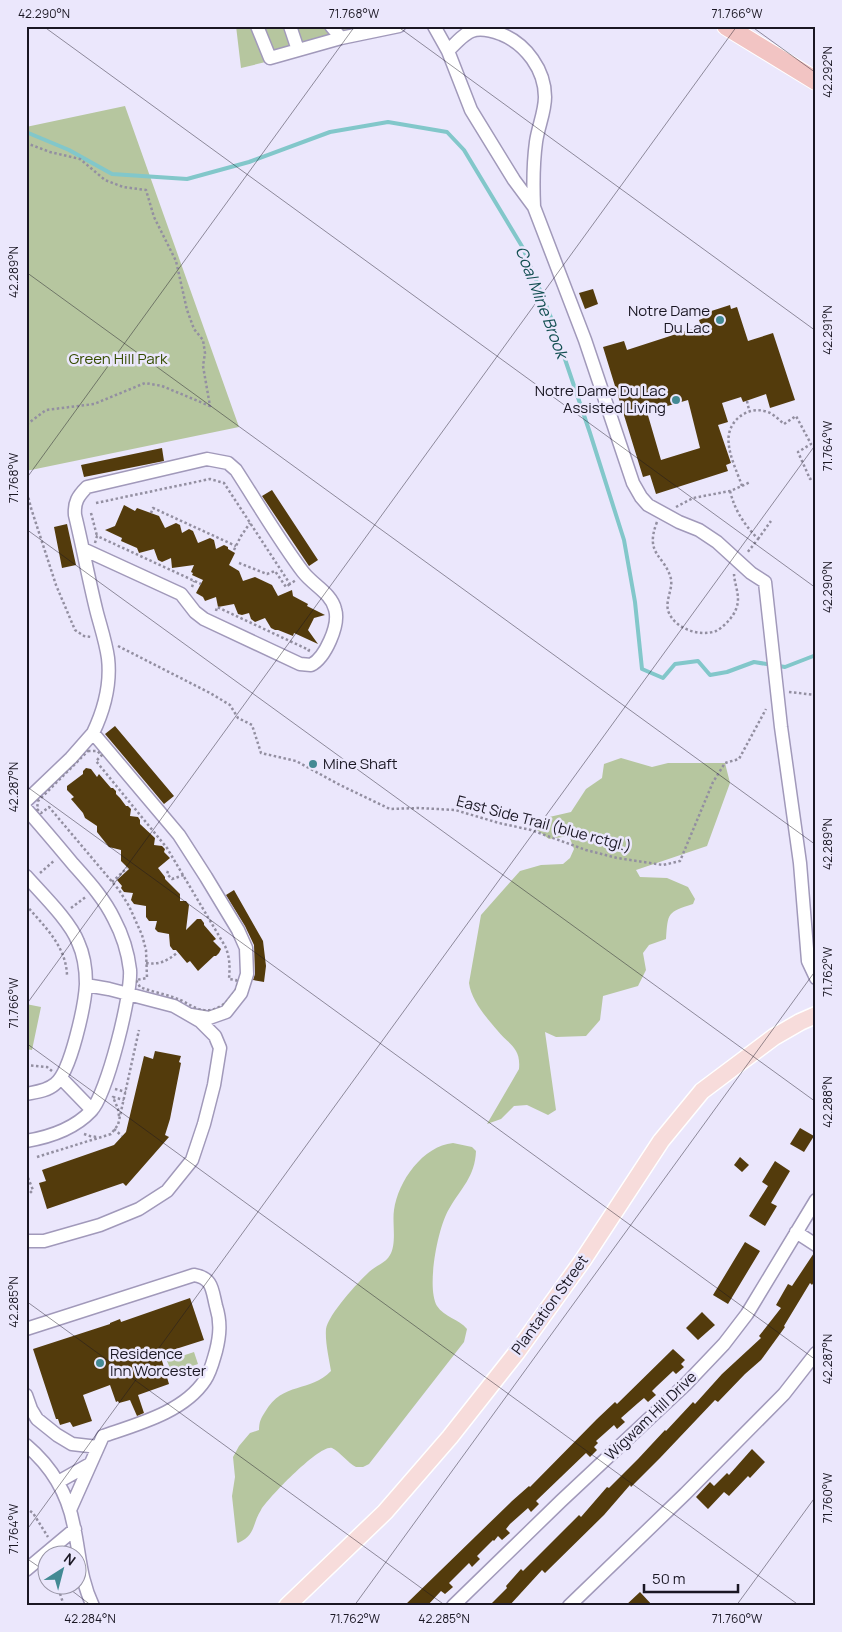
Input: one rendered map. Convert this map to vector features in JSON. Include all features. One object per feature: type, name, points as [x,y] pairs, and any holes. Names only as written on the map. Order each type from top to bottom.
[{"type":"highway","points":[[726,26],[816,81]]},
{"type":"main road","name":"Plantation Street","points":[[296,1603],[390,1506],[450,1437],[517,1352],[583,1260],[661,1141],[702,1091],[774,1037],[816,1015]]},
{"type":"street","points":[[257,26],[270,58],[341,38],[399,26]]},
{"type":"street","points":[[290,26],[298,50]]},
{"type":"street","points":[[331,26],[341,38]]},
{"type":"street","points":[[434,26],[448,50],[471,110],[514,180],[534,207],[585,340],[633,483],[641,497],[648,505],[662,514],[699,530],[717,542],[739,563],[765,582],[800,863],[808,961],[816,978]]},
{"type":"street","points":[[448,50],[466,32],[483,29],[507,37],[520,46],[534,60],[543,80],[545,97],[543,116],[536,139],[534,156],[534,207]]},
{"type":"street","points":[[26,802],[71,758],[93,733],[101,716],[108,681],[108,659],[104,638],[97,613],[86,551],[75,515],[75,505],[79,495],[87,487],[208,459],[228,462],[236,470],[304,573],[332,600],[335,609],[336,625],[323,653],[316,663],[310,665],[300,664],[204,619],[195,612],[181,594],[86,551]]},
{"type":"street","points":[[93,733],[179,835],[220,899],[246,948],[247,974],[241,993],[226,1012],[209,1018],[191,1015]]},
{"type":"street","points":[[26,809],[99,894],[114,917],[128,958],[130,970],[129,994],[108,1077],[100,1097],[92,1110],[71,1127],[26,1141]]},
{"type":"street","points":[[26,876],[68,925],[78,942],[85,970],[86,985],[73,1050],[65,1072],[56,1084],[47,1089],[26,1094]]},
{"type":"street","points":[[26,1241],[44,1241],[100,1225],[139,1209],[166,1191],[192,1160],[210,1100],[220,1048],[215,1036],[208,1028],[191,1015],[174,1006],[86,985]]},
{"type":"street","points":[[61,1078],[92,1110]]},
{"type":"street","name":"Wigwam Hill Drive","points":[[453,1606],[561,1501],[685,1385],[724,1344],[747,1314],[816,1200]]},
{"type":"street","points":[[796,1232],[816,1245]]},
{"type":"street","points":[[26,1330],[190,1275],[202,1276],[210,1282],[219,1320],[220,1336],[211,1368],[206,1378],[190,1396],[176,1406],[149,1420],[103,1436],[70,1510]]},
{"type":"street","points":[[569,1606],[685,1494],[784,1394],[816,1353]]},
{"type":"street","points":[[26,1395],[36,1418],[57,1435],[72,1444],[98,1446]]},
{"type":"street","points":[[26,1445],[47,1464],[58,1482],[70,1510],[75,1529],[81,1573],[93,1606]]},
{"type":"street","points":[[58,1482],[90,1464]]},
{"type":"street","points":[[26,1570],[53,1545],[75,1529]]},
{"type":"path","points":[[26,143],[50,152],[80,159],[105,180],[123,187],[146,190],[154,217],[176,261],[187,310],[194,329],[203,340],[205,353],[203,366],[210,406],[162,386],[145,383],[94,404],[46,410],[26,425]]},
{"type":"path","points":[[747,401],[749,410]]},
{"type":"path","points":[[742,486],[733,461],[729,433],[737,419],[749,410],[765,411],[784,424],[796,416],[811,444],[798,452],[810,479],[815,477]]},
{"type":"path","points":[[96,503],[210,479],[224,483],[290,584]]},
{"type":"path","points":[[750,482],[730,491],[693,498],[662,514],[653,531],[653,545],[672,581],[668,599],[669,612],[675,623],[688,630],[704,633],[716,631],[723,626],[733,614],[738,600],[737,585],[734,577],[735,569],[771,520]]},
{"type":"path","name":"East Side Trail (blue rctgl.)","points":[[26,488],[56,585],[75,630],[84,636],[113,639],[119,647],[182,678],[230,705],[238,718],[252,725],[261,753],[296,761],[390,809],[455,810],[531,830],[586,850],[617,858],[663,865],[680,861],[713,782],[725,763],[739,758],[778,691]]},
{"type":"path","points":[[730,491],[734,507],[758,539]]},
{"type":"path","points":[[151,513],[153,508],[235,548],[250,524]]},
{"type":"path","points":[[91,513],[97,536]]},
{"type":"path","points":[[86,551],[97,536]]},
{"type":"path","points":[[97,536],[201,584]]},
{"type":"path","points":[[239,562],[266,574],[275,571],[286,587],[296,580],[299,581]]},
{"type":"path","points":[[190,591],[194,581]]},
{"type":"path","points":[[214,615],[217,608],[309,650],[306,658]]},
{"type":"path","points":[[778,691],[816,695]]},
{"type":"path","points":[[92,750],[97,751],[102,755],[96,761],[167,848],[184,875],[229,953],[229,979],[236,980],[238,983],[227,1001],[220,1007],[212,1010],[204,1010],[163,993],[140,987],[136,980],[147,978],[146,950],[136,919],[129,906],[112,882],[49,807],[41,813],[37,809],[38,801],[85,754],[92,750]]},
{"type":"path","points":[[45,869],[51,863]]},
{"type":"path","points":[[112,882],[127,868]]},
{"type":"path","points":[[168,871],[168,877],[172,879],[184,875]]},
{"type":"path","points":[[75,906],[82,900]]},
{"type":"path","points":[[26,905],[61,948],[65,957],[67,975]]},
{"type":"path","points":[[146,963],[160,963],[178,953]]},
{"type":"path","points":[[26,1065],[47,1067],[61,1078]]},
{"type":"path","points":[[119,1120],[114,1097],[124,1100]]},
{"type":"path","points":[[114,1129],[122,1136]]},
{"type":"path","points":[[84,1142],[81,1132],[90,1136],[102,1137]]},
{"type":"path","points":[[26,1173],[33,1190],[26,1194]]},
{"type":"path","points":[[26,1508],[32,1513],[49,1538]]},
{"type":"green space","points":[[236,26],[415,26],[241,68]]},
{"type":"green space","name":"Green Hill Park","points":[[125,106],[239,427],[26,471],[26,127]]},
{"type":"green space","points":[[621,758],[652,767],[668,763],[725,763],[730,783],[707,846],[636,870],[640,877],[667,878],[688,887],[695,899],[693,904],[678,909],[670,915],[666,939],[649,945],[643,953],[646,970],[638,986],[603,996],[600,1020],[586,1036],[556,1037],[545,1032],[556,1110],[548,1115],[527,1105],[514,1106],[501,1119],[487,1124],[519,1069],[519,1062],[516,1051],[484,1014],[470,989],[469,983],[481,915],[520,871],[541,865],[563,864],[570,858],[574,849],[569,836],[549,839],[537,830],[545,818],[571,812],[586,789],[602,778],[604,764]]},
{"type":"green space","points":[[26,1004],[41,1007],[32,1050],[26,1049]]},
{"type":"green space","points":[[453,1143],[472,1147],[476,1151],[475,1160],[467,1182],[449,1209],[441,1229],[435,1257],[433,1285],[434,1297],[440,1310],[467,1329],[464,1342],[369,1464],[363,1467],[356,1467],[332,1448],[317,1454],[273,1495],[258,1515],[251,1533],[238,1543],[232,1496],[235,1477],[233,1457],[250,1433],[259,1430],[261,1418],[272,1402],[288,1391],[323,1378],[331,1371],[326,1340],[328,1323],[344,1299],[358,1283],[390,1255],[394,1239],[396,1199],[407,1177],[422,1158],[442,1146]]},
{"type":"green space","points":[[194,1352],[198,1364],[172,1373],[167,1361]]},
{"type":"building","points":[[593,289],[598,304],[585,309],[579,293]]},
{"type":"building","name":"Notre Dame Du Lac Assisted Living","points":[[730,305],[731,309],[737,307],[748,341],[773,333],[795,400],[770,408],[766,394],[743,402],[741,397],[722,403],[728,422],[718,425],[731,463],[726,465],[728,471],[656,494],[650,475],[643,477],[603,347],[624,341],[627,350],[701,326],[699,320],[704,318],[702,314]],"holes":[[[688,400],[700,448],[661,460],[647,412]]]},
{"type":"building","points":[[162,448],[164,461],[84,477],[81,465]]},
{"type":"building","points":[[272,490],[318,560],[309,566],[262,496]]},
{"type":"building","points":[[124,505],[135,511],[137,508],[159,516],[165,528],[176,523],[180,525],[182,533],[189,529],[193,531],[198,543],[210,538],[214,540],[216,549],[224,545],[228,547],[228,549],[235,553],[229,565],[239,571],[243,581],[255,577],[272,585],[278,596],[292,590],[293,596],[325,615],[314,618],[308,630],[318,644],[294,633],[293,636],[275,630],[271,628],[265,618],[255,622],[251,619],[249,613],[238,614],[234,604],[218,607],[216,597],[205,601],[203,597],[196,593],[203,580],[192,575],[193,573],[191,572],[194,565],[172,568],[171,558],[162,562],[158,560],[154,549],[139,553],[137,548],[121,541],[122,538],[105,530],[115,526]]},
{"type":"building","points":[[67,524],[76,565],[62,568],[54,527]]},
{"type":"building","points":[[115,726],[174,796],[164,804],[105,734]]},
{"type":"building","points":[[86,768],[91,769],[97,777],[99,774],[116,791],[116,794],[126,806],[131,809],[130,816],[138,817],[140,824],[155,838],[154,845],[162,846],[165,849],[164,852],[170,858],[158,868],[165,879],[180,894],[180,901],[186,901],[189,905],[186,930],[197,919],[201,919],[216,939],[213,941],[221,949],[219,953],[198,971],[190,961],[187,963],[176,950],[173,950],[170,946],[169,934],[158,932],[155,929],[157,921],[149,921],[146,917],[146,906],[134,904],[131,900],[133,893],[124,892],[121,888],[122,886],[117,880],[129,869],[121,861],[121,850],[109,847],[97,832],[97,826],[85,818],[71,799],[74,797],[67,790],[67,786],[83,774]]},
{"type":"building","points":[[234,890],[263,941],[266,966],[264,982],[253,980],[255,974],[254,945],[226,895]]},
{"type":"building","points":[[155,1051],[181,1056],[170,1119],[165,1135],[169,1137],[126,1186],[123,1183],[47,1209],[39,1183],[46,1181],[42,1170],[114,1145],[126,1132],[144,1056],[153,1059]]},
{"type":"building","points":[[800,1128],[814,1136],[804,1152],[790,1144]]},
{"type":"building","points":[[740,1157],[749,1165],[742,1172],[734,1165]]},
{"type":"building","points":[[775,1161],[790,1171],[771,1203],[777,1206],[765,1226],[749,1216],[768,1186],[762,1182]]},
{"type":"building","points":[[745,1242],[760,1251],[728,1304],[713,1295]]},
{"type":"building","points":[[814,1253],[816,1253],[816,1279],[812,1285],[810,1283],[785,1327],[761,1360],[718,1402],[715,1400],[631,1487],[630,1485],[604,1515],[545,1573],[542,1570],[509,1606],[489,1606],[507,1588],[506,1586],[521,1569],[523,1571],[579,1515],[581,1517],[607,1487],[609,1488],[693,1402],[695,1404],[722,1374],[761,1338],[759,1336],[781,1308],[776,1305],[788,1284],[792,1286]]},
{"type":"building","name":"Residence Inn Worcester","points":[[190,1298],[204,1340],[160,1354],[169,1384],[138,1395],[144,1413],[137,1416],[130,1400],[116,1402],[110,1385],[83,1395],[92,1421],[73,1427],[70,1422],[60,1425],[58,1419],[56,1419],[33,1349],[120,1319],[121,1322]]},
{"type":"building","points":[[702,1312],[715,1325],[698,1340],[686,1328]]},
{"type":"building","points":[[673,1349],[685,1360],[681,1364],[684,1367],[676,1374],[673,1371],[652,1391],[656,1395],[648,1402],[644,1398],[621,1418],[625,1422],[617,1429],[614,1425],[596,1441],[598,1443],[594,1447],[597,1450],[590,1457],[586,1453],[536,1501],[539,1504],[531,1512],[528,1508],[510,1524],[506,1529],[510,1533],[502,1540],[498,1536],[493,1540],[477,1556],[480,1559],[472,1567],[469,1563],[449,1583],[453,1587],[445,1594],[441,1591],[427,1606],[404,1606],[512,1501],[530,1487],[597,1419],[615,1402],[617,1404]]},
{"type":"building","points":[[752,1449],[765,1462],[729,1496],[724,1492],[708,1509],[696,1497],[710,1482],[714,1486],[727,1473],[729,1475]]},
{"type":"building","points":[[640,1592],[653,1606],[625,1606]]},
{"type":"waterway","name":"Coal Mine Brook","points":[[26,132],[69,150],[112,174],[187,179],[249,162],[330,132],[388,122],[447,132],[464,150],[523,248],[550,315],[624,540],[635,602],[642,669],[663,678],[675,664],[698,661],[710,675],[727,672],[754,662],[785,667],[816,655]]},
{"type":"place","name":"Notre Dame Du Lac","points":[[720,320]]},
{"type":"place","name":"Notre Dame Du Lac Assisted Living","points":[[676,400]]},
{"type":"place","name":"Mine Shaft","points":[[313,764]]},
{"type":"place","name":"Residence Inn Worcester","points":[[100,1363]]}]
